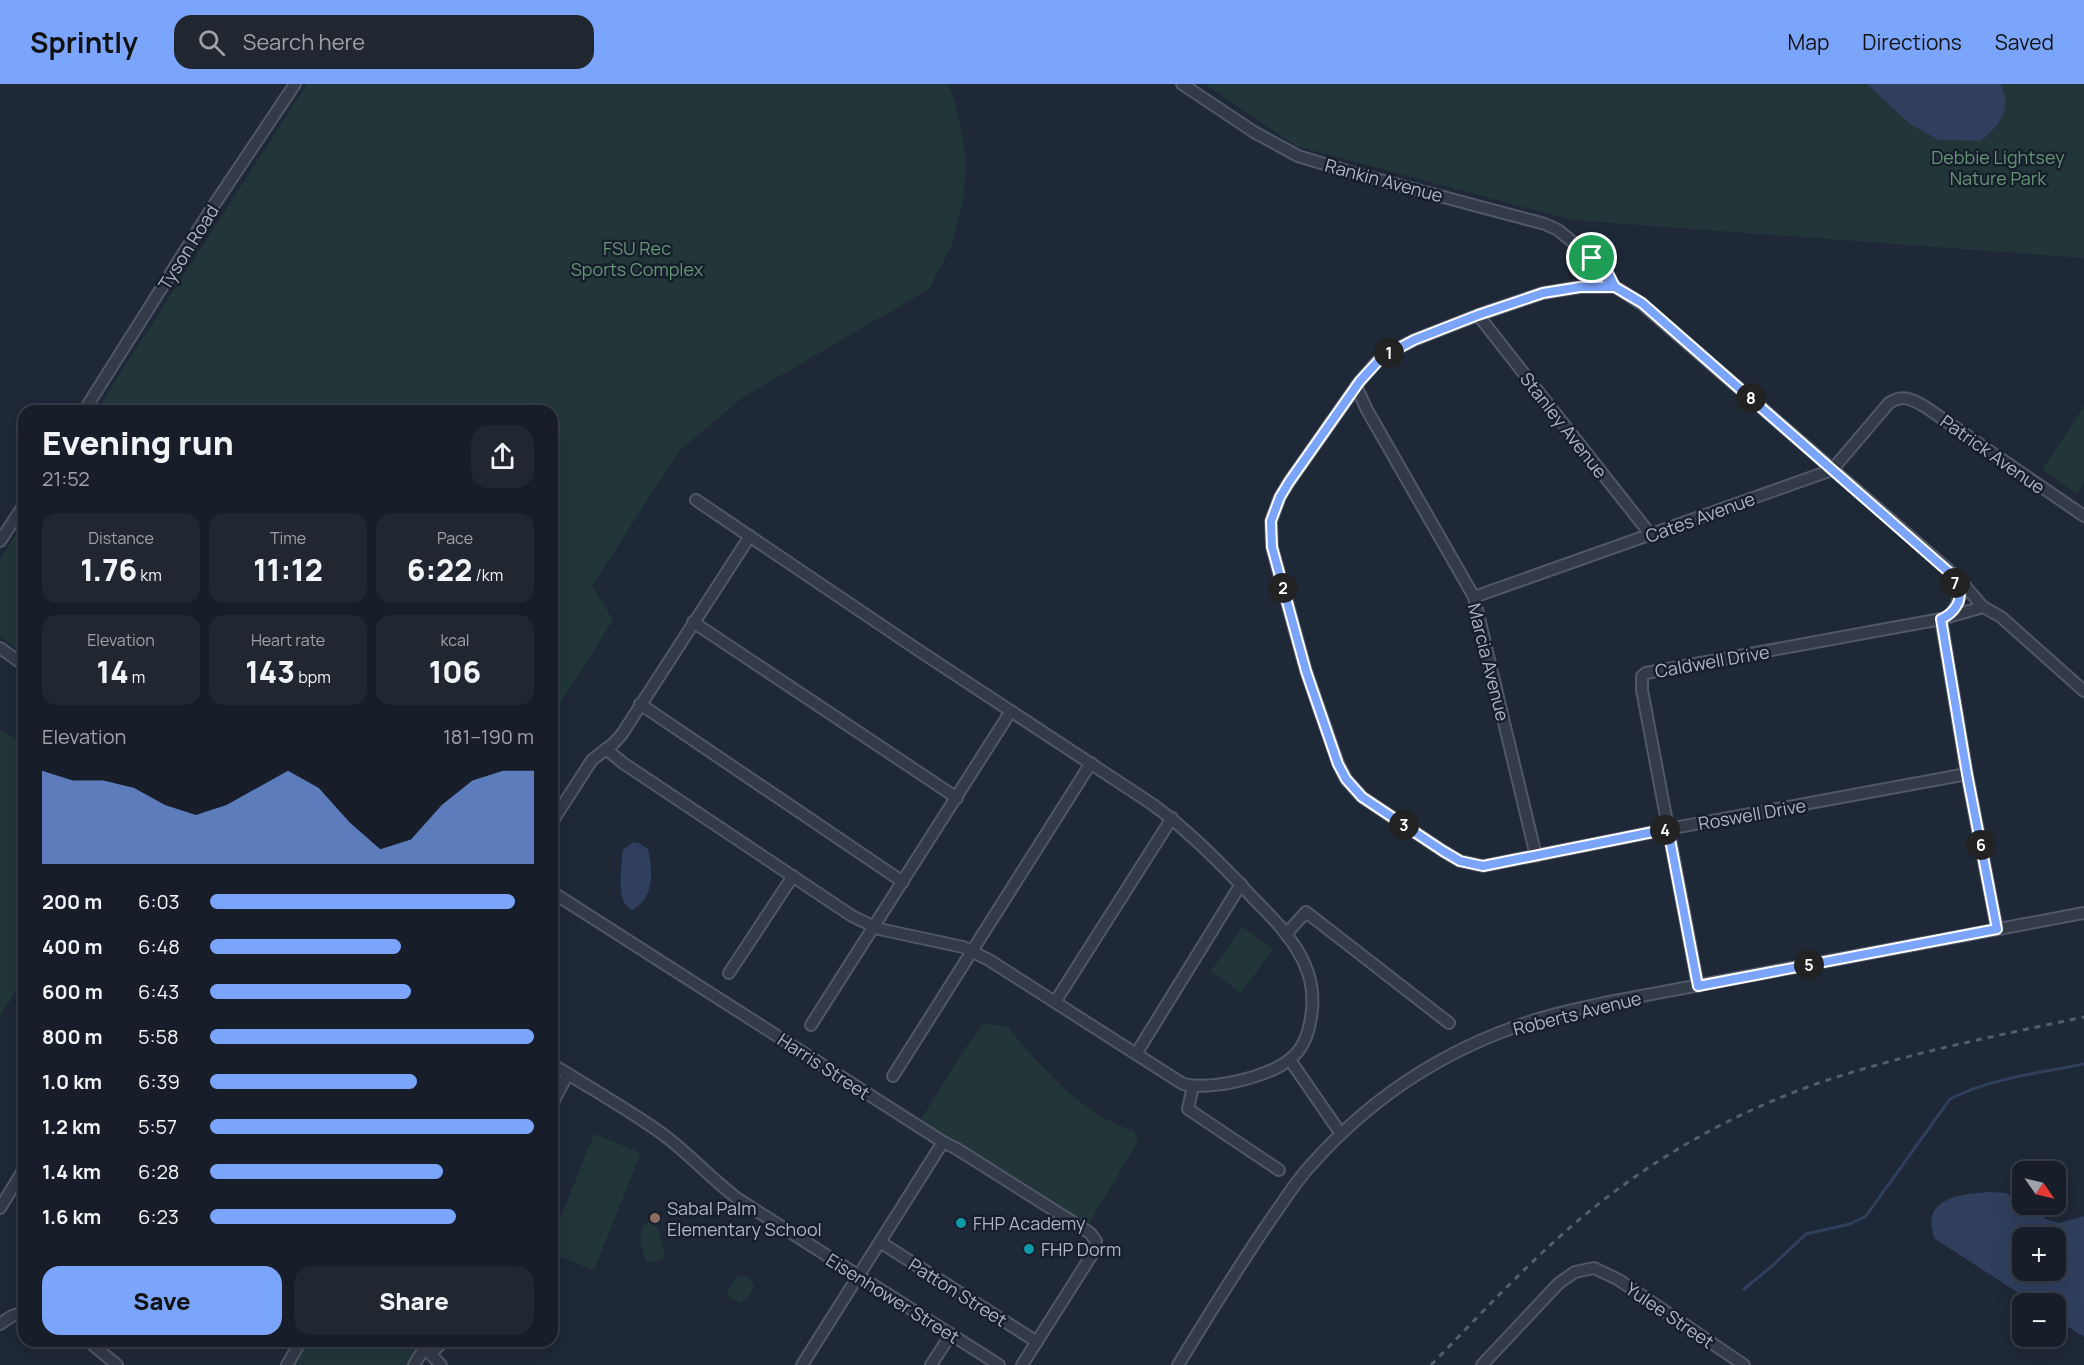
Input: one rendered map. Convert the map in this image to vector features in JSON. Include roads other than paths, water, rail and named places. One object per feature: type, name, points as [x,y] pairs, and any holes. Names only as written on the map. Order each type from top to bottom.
[{"type":"street","name":"Tyson Road","points":[[88,405],[212,208],[295,84]]},
{"type":"street","name":"Rankin Avenue","points":[[1182,84],[1254,132],[1298,156],[1545,224],[1558,230],[1592,258],[1608,282],[1642,303],[1959,579],[1983,607]]},
{"type":"street","name":"Roswell Drive","points":[[1615,287],[1563,289],[1543,293],[1414,340],[1382,357],[1356,386],[1280,497],[1274,510],[1270,535],[1272,547],[1306,671],[1338,764],[1346,779],[1362,797],[1460,861],[1483,866],[1668,829],[1967,774]]},
{"type":"street","name":"Stanley Avenue","points":[[1478,315],[1650,534]]},
{"type":"street","name":"Marcia Avenue","points":[[1356,386],[1367,410],[1474,597],[1536,856]]},
{"type":"street","name":"Patrick Avenue","points":[[1832,470],[1889,403],[1900,398],[1911,399],[2084,516]]},
{"type":"street","name":"Cates Avenue","points":[[1474,597],[1832,470]]},
{"type":"street","points":[[606,749],[623,763],[852,916],[874,927],[937,940],[972,951],[1183,1084],[1207,1087],[1274,1069],[1290,1060],[1303,1047],[1310,1026],[1313,996],[1305,964],[1286,934],[1241,884],[1187,830],[1091,763],[918,650],[696,500]]},
{"type":"street","points":[[0,542],[18,514]]},
{"type":"street","points":[[558,813],[592,760],[622,734],[750,536]]},
{"type":"street","name":"Rankin Avenue","points":[[1950,573],[1968,598],[2001,617],[2084,691]]},
{"type":"street","points":[[1959,588],[1958,603],[1945,617],[1967,774],[1997,929]]},
{"type":"street","name":"Caldwell Drive","points":[[1698,986],[1642,690],[1642,676],[1646,673],[1962,614],[1983,607]]},
{"type":"street","points":[[693,621],[957,798]]},
{"type":"street","points":[[0,648],[18,661]]},
{"type":"street","points":[[640,705],[903,882]]},
{"type":"street","points":[[811,1025],[1011,711]]},
{"type":"street","points":[[893,1076],[1091,763]]},
{"type":"street","points":[[1055,1002],[1172,818]]},
{"type":"street","points":[[729,973],[793,876]]},
{"type":"street","points":[[1136,1054],[1241,884]]},
{"type":"street","name":"Harris Street","points":[[558,896],[943,1142],[1090,1233],[1096,1241],[1093,1253],[1037,1342]]},
{"type":"street","points":[[1286,934],[1306,912],[1449,1023]]},
{"type":"street","name":"Roberts Avenue","points":[[1178,1365],[1250,1250],[1310,1166],[1341,1134],[1386,1095],[1449,1055],[1491,1036],[1550,1016],[1604,1003],[2084,912]]},
{"type":"street","points":[[1290,1060],[1341,1134]]},
{"type":"street","name":"Eisenhower Street","points":[[558,1068],[660,1133],[738,1199],[999,1365]]},
{"type":"street","points":[[558,1093],[568,1074]]},
{"type":"street","points":[[1193,1086],[1188,1109],[1279,1170]]},
{"type":"street","points":[[802,1365],[943,1142]]},
{"type":"street","points":[[0,1208],[18,1179]]},
{"type":"street","name":"Patton Street","points":[[880,1242],[1037,1342]]},
{"type":"street","name":"Yulee Street","points":[[1482,1365],[1559,1283],[1575,1272],[1594,1268],[1619,1280],[1744,1365]]},
{"type":"street","points":[[0,1324],[18,1314]]},
{"type":"street","points":[[931,1365],[951,1334]]},
{"type":"street","points":[[1022,1365],[1037,1342]]},
{"type":"street","points":[[95,1347],[117,1365]]},
{"type":"street","points":[[287,1365],[298,1347]]},
{"type":"street","points":[[414,1365],[425,1347],[441,1365]]},
{"type":"water","points":[[1867,84],[2000,84],[2004,93],[2005,109],[1999,123],[1981,141],[1939,140],[1910,124]]},
{"type":"water","points":[[633,842],[648,849],[651,875],[645,898],[632,910],[625,904],[621,893],[621,862],[623,850]]},
{"type":"water","points":[[2006,1193],[2012,1197],[2012,1215],[2040,1215],[2059,1223],[2084,1216],[2084,1337],[2066,1325],[2066,1293],[2019,1293],[1935,1239],[1932,1225],[1933,1214],[1938,1206],[1946,1200],[1968,1194]]},
{"type":"waterway","points":[[1744,1289],[1806,1234],[1850,1224],[1866,1216],[1950,1099],[1999,1081],[2084,1064]]},
{"type":"railway","points":[[1431,1365],[1513,1280],[1578,1220],[1655,1163],[1713,1129],[1774,1100],[1837,1077],[1898,1059],[2084,1017]]},
{"type":"place","name":"Sabal Palm Elementary School","points":[[655,1218]]},
{"type":"place","name":"FHP Academy","points":[[961,1223]]},
{"type":"place","name":"FHP Dorm","points":[[1029,1249]]},
{"type":"park label","name":"Debbie Lightsey Nature Park","points":[[1998,167]]},
{"type":"park label","name":"FSU Rec Sports Complex","points":[[637,258]]}]
